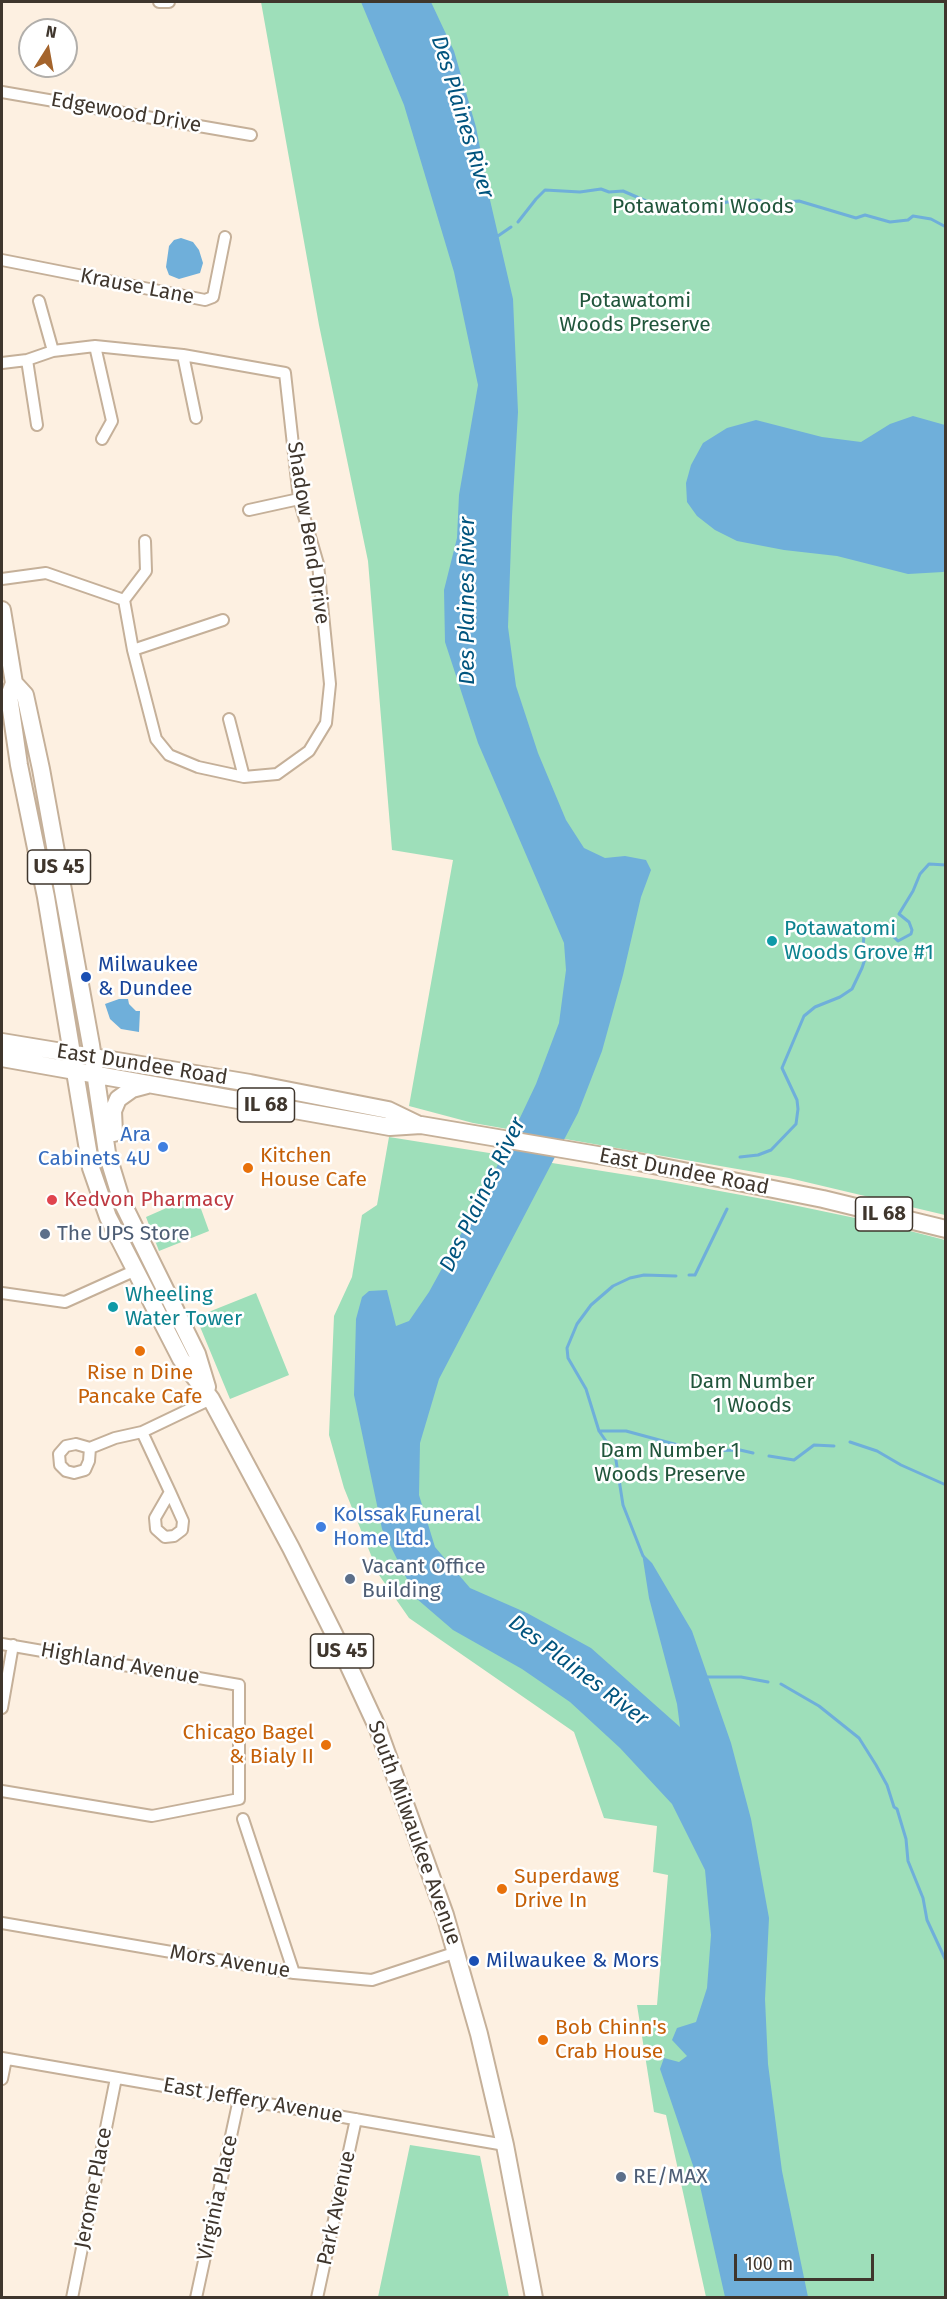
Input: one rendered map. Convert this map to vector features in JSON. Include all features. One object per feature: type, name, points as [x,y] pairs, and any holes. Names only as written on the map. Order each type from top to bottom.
[{"type":"main road","name":"US 45","points":[[2,610],[14,683],[9,696],[19,765],[43,878],[71,1053]]},
{"type":"main road","name":"US 45","points":[[14,683],[25,695],[41,769],[93,1057]]},
{"type":"main road","name":"East Dundee Road","points":[[2,1042],[242,1081],[388,1110],[421,1125]]},
{"type":"main road","name":"South Milwaukee Avenue","points":[[71,1053],[91,1168],[108,1217],[180,1359],[211,1399],[291,1548],[365,1699],[397,1779],[457,1952],[480,2034],[505,2145],[534,2298]]},
{"type":"main road","name":"South Milwaukee Avenue","points":[[93,1057],[107,1153],[122,1202],[197,1354],[211,1399]]},
{"type":"main road","name":"East Dundee Road","points":[[2,1058],[390,1127],[421,1125],[566,1150],[823,1199],[945,1229]]},
{"type":"main road","points":[[122,1202],[113,1111],[118,1099],[123,1095],[132,1089],[147,1085]]},
{"type":"street","points":[[159,2],[169,2]]},
{"type":"street","name":"Edgewood Drive","points":[[2,92],[251,135]]},
{"type":"street","name":"Krause Lane","points":[[2,260],[205,300],[213,297],[225,237]]},
{"type":"street","points":[[39,302],[53,351]]},
{"type":"street","points":[[96,346],[112,421],[102,439]]},
{"type":"street","name":"Shadow Bend Drive","points":[[2,363],[27,360],[53,351],[96,346],[183,355],[285,373],[299,499],[318,564],[330,684],[326,723],[309,751],[277,774],[244,777],[198,767],[169,755],[156,739],[133,650],[124,600]]},
{"type":"street","points":[[183,355],[196,418]]},
{"type":"street","points":[[27,360],[37,425]]},
{"type":"street","points":[[249,510],[299,499]]},
{"type":"street","points":[[2,579],[46,573],[124,600],[146,571],[145,541]]},
{"type":"street","points":[[133,650],[223,620]]},
{"type":"street","points":[[229,719],[244,777]]},
{"type":"street","points":[[2,1293],[65,1302],[136,1270]]},
{"type":"street","points":[[90,1448],[115,1438],[142,1432],[211,1399]]},
{"type":"street","points":[[142,1432],[170,1492],[183,1521],[182,1530],[174,1536],[165,1537],[156,1529],[155,1518],[170,1492]]},
{"type":"street","points":[[2,1708],[7,1645]]},
{"type":"street","name":"Highland Avenue","points":[[2,1791],[152,1816],[239,1799],[239,1684],[7,1645]]},
{"type":"street","points":[[243,1819],[294,1973]]},
{"type":"street","name":"Mors Avenue","points":[[2,1923],[294,1973],[372,1980],[457,1952]]},
{"type":"street","points":[[2,2079],[4,2058]]},
{"type":"street","name":"East Jeffery Avenue","points":[[4,2058],[505,2145]]},
{"type":"street","name":"Jerome Place","points":[[72,2298],[116,2078]]},
{"type":"street","name":"Virginia Place","points":[[196,2298],[239,2099]]},
{"type":"street","name":"Park Avenue","points":[[318,2298],[356,2119]]},
{"type":"green space","name":"Potawatomi Woods Preserve","points":[[261,2],[945,2],[945,1215],[789,1178],[473,1123],[409,1106],[453,860],[392,850],[368,561],[319,325]]},
{"type":"green space","name":"Dam Number 1 Woods Preserve","points":[[389,1137],[665,1181],[774,1201],[879,1223],[945,1240],[945,2297],[706,2297],[666,2115],[654,2112],[637,2005],[657,2005],[668,1875],[653,1872],[657,1826],[604,1818],[574,1732],[409,1618],[379,1575],[344,1488],[329,1435],[334,1316],[352,1277],[362,1215],[377,1205]]},
{"type":"green space","points":[[196,1195],[209,1231],[159,1251],[146,1217]]},
{"type":"green space","points":[[256,1293],[289,1375],[230,1399],[196,1317]]},
{"type":"green space","points":[[410,2145],[480,2156],[509,2297],[378,2297]]},
{"type":"water","name":"Des Plaines River","points":[[361,2],[431,2],[454,51],[476,127],[513,299],[518,412],[508,627],[516,686],[538,753],[566,820],[584,848],[605,858],[625,856],[646,860],[651,870],[641,897],[602,1051],[578,1113],[439,1379],[420,1443],[419,1495],[435,1547],[470,1588],[527,1613],[591,1648],[680,1727],[677,1704],[649,1598],[642,1553],[652,1563],[692,1631],[731,1743],[751,1819],[769,1918],[765,1999],[768,2064],[782,2171],[808,2297],[725,2297],[700,2186],[660,2069],[664,2058],[679,2062],[687,2056],[672,2040],[677,2028],[696,2022],[707,1988],[711,1935],[705,1870],[672,1804],[620,1748],[570,1702],[522,1669],[453,1630],[417,1599],[382,1529],[354,1395],[356,1319],[362,1297],[369,1291],[387,1290],[396,1326],[409,1321],[429,1292],[490,1181],[536,1084],[559,1023],[566,970],[564,943],[478,743],[445,642],[444,590],[457,538],[459,495],[478,385],[454,272],[404,105]]},
{"type":"water","points":[[181,238],[193,242],[199,250],[203,263],[200,273],[179,279],[169,275],[166,267],[169,246],[174,240]]},
{"type":"water","points":[[913,416],[945,425],[946,571],[908,574],[837,556],[784,550],[737,541],[715,530],[697,516],[687,502],[686,483],[691,465],[703,443],[727,428],[756,420],[822,437],[861,442],[890,424]]},
{"type":"water","points":[[119,999],[128,999],[129,1004],[136,1011],[140,1011],[139,1032],[121,1029],[110,1019],[105,1004]]},
{"type":"waterway","points":[[518,222],[545,190],[580,192],[601,189],[609,192],[623,191],[653,204],[667,205],[691,212],[727,202],[759,200],[773,207],[783,202],[799,201],[856,218],[865,215],[890,222],[908,220],[913,216],[931,219],[946,227]]},
{"type":"waterway","points":[[495,238],[511,227]]},
{"type":"waterway","points":[[740,1157],[758,1155],[771,1150],[796,1124],[797,1100],[782,1068],[804,1016],[815,1007],[840,997],[852,989],[866,956],[863,947],[864,935],[877,931],[891,934],[898,941],[911,934],[909,922],[899,914],[920,874],[929,864],[946,865]]},
{"type":"waterway","points":[[689,1275],[695,1275],[727,1209]]},
{"type":"waterway","points":[[643,1556],[623,1505],[615,1454],[599,1431],[586,1389],[568,1358],[567,1348],[577,1324],[591,1305],[613,1286],[630,1278],[644,1275],[676,1276]]},
{"type":"waterway","points":[[599,1431],[626,1431],[700,1451],[740,1450],[753,1453]]},
{"type":"waterway","points":[[850,1442],[877,1451],[901,1465],[946,1485]]},
{"type":"waterway","points":[[769,1456],[794,1460],[814,1445],[834,1446]]},
{"type":"waterway","points":[[706,1677],[741,1677],[768,1682]]},
{"type":"waterway","points":[[781,1684],[819,1706],[859,1738],[876,1765],[887,1785],[894,1807],[897,1809],[906,1839],[908,1861],[923,1898],[927,1920],[946,1961]]},
{"type":"place","name":"Potawatomi Woods Grove #1","points":[[772,941]]},
{"type":"place","name":"Milwaukee & Dundee","points":[[86,977]]},
{"type":"place","name":"Ara Cabinets 4U","points":[[163,1147]]},
{"type":"place","name":"Kitchen House Cafe","points":[[248,1168]]},
{"type":"place","name":"Kedvon Pharmacy","points":[[52,1200]]},
{"type":"place","name":"The UPS Store","points":[[45,1234]]},
{"type":"place","name":"Wheeling Water Tower","points":[[113,1307]]},
{"type":"place","name":"Rise n Dine Pancake Cafe","points":[[140,1351]]},
{"type":"place","name":"Kolssak Funeral Home Ltd.","points":[[321,1527]]},
{"type":"place","name":"Vacant Office Building","points":[[350,1579]]},
{"type":"place","name":"Chicago Bagel & Bialy II","points":[[326,1745]]},
{"type":"place","name":"Superdawg Drive In","points":[[502,1889]]},
{"type":"place","name":"Milwaukee & Mors","points":[[474,1961]]},
{"type":"place","name":"Bob Chinn's Crab House","points":[[543,2040]]},
{"type":"place","name":"RE/MAX","points":[[621,2177]]},
{"type":"park label","name":"Potawatomi Woods","points":[[703,207]]},
{"type":"park label","name":"Dam Number 1 Woods","points":[[752,1394]]}]
